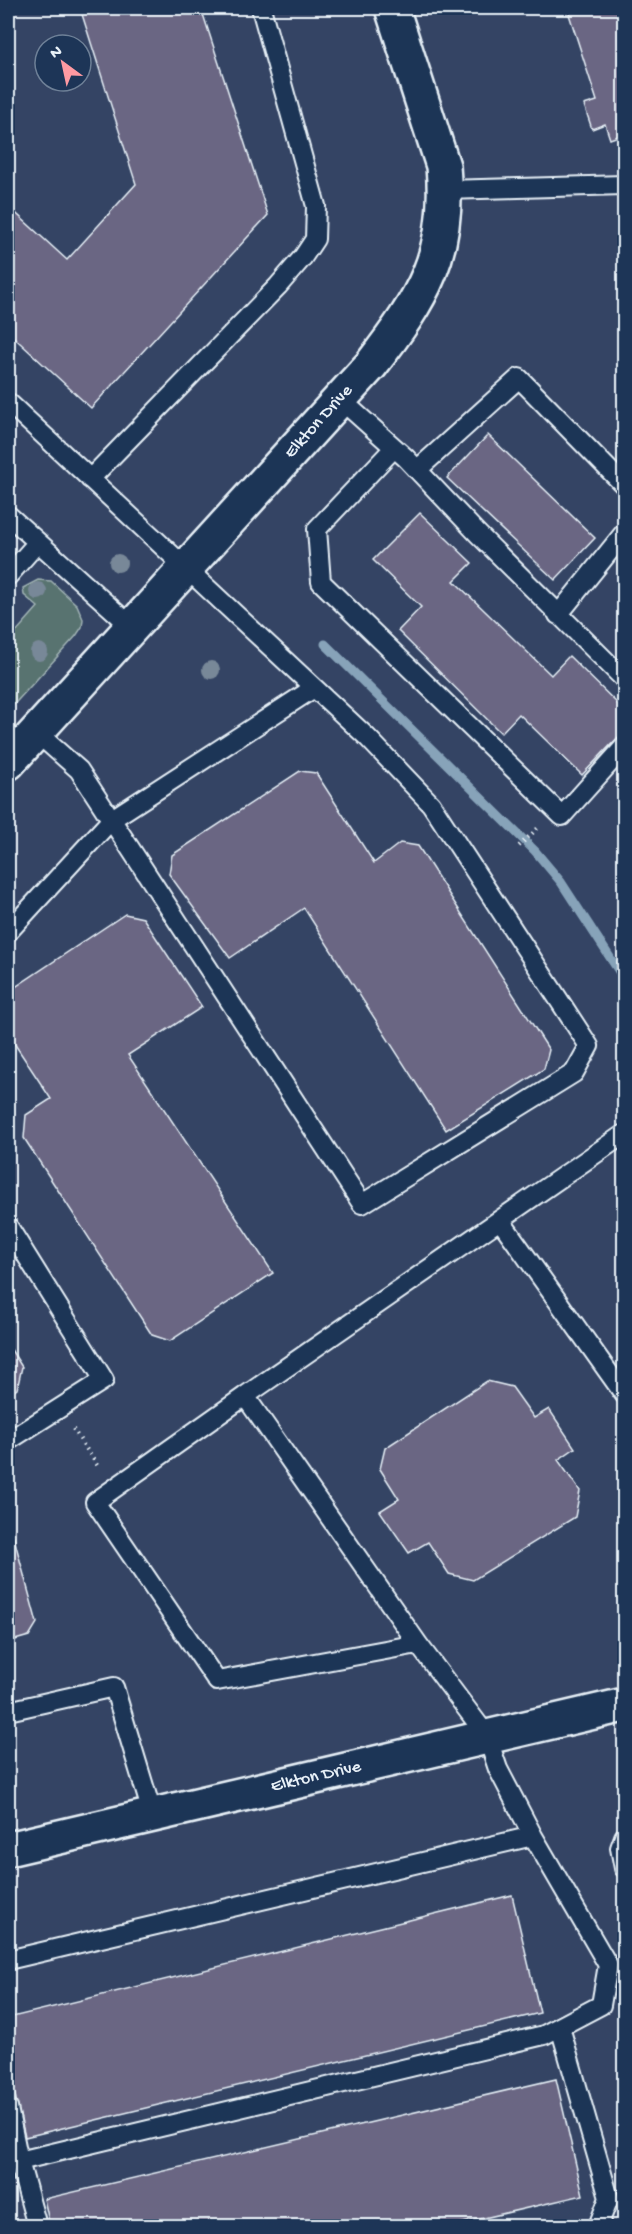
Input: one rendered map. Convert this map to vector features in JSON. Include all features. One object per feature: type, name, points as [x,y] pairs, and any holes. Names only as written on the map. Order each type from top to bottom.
[{"type":"street","name":"Elkton Drive","points":[[8,763],[371,365],[417,301],[432,268],[442,234],[446,190],[443,166],[392,8]]},
{"type":"street","name":"Elkton Drive","points":[[8,1849],[624,1705]]},
{"type":"lane","points":[[90,479],[278,286],[315,239],[316,206],[261,8]]},
{"type":"lane","points":[[446,190],[624,185]]},
{"type":"lane","points":[[417,470],[519,378],[624,485]]},
{"type":"lane","points":[[340,399],[417,470],[558,615],[624,679]]},
{"type":"lane","points":[[8,402],[367,737],[431,804],[589,1046],[574,1073],[362,1204],[80,770],[36,732]]},
{"type":"lane","points":[[394,448],[317,529],[321,582],[562,816],[624,747]]},
{"type":"lane","points":[[8,514],[132,627]]},
{"type":"lane","points":[[558,615],[624,533]]},
{"type":"lane","points":[[8,576],[38,542]]},
{"type":"lane","points":[[8,932],[112,819],[314,688]]},
{"type":"lane","points":[[418,1644],[217,1682],[95,1502],[624,1134]]},
{"type":"lane","points":[[500,1220],[624,1394]]},
{"type":"lane","points":[[8,1226],[104,1380],[8,1441]]},
{"type":"lane","points":[[19,2162],[544,2035],[601,2005],[608,1965],[533,1836],[498,1769],[487,1736],[418,1644],[245,1396]]},
{"type":"lane","points":[[8,1711],[114,1687],[153,1816]]},
{"type":"lane","points":[[8,1960],[533,1836]]},
{"type":"lane","points":[[624,1837],[620,1848],[624,1868]]},
{"type":"lane","points":[[560,2027],[609,2198],[598,2226]]},
{"type":"lane","points":[[8,2108],[19,2162],[37,2226]]},
{"type":"path","points":[[519,846],[529,837]]},
{"type":"path","points":[[60,1408],[114,1489]]},
{"type":"green space","points":[[38,580],[51,581],[77,605],[83,619],[82,627],[8,711],[8,641],[38,607],[24,595],[23,588]]},
{"type":"building","points":[[80,8],[201,8],[268,215],[91,408],[8,332],[8,206],[67,260],[136,184],[93,49],[93,33],[88,33]]},
{"type":"building","points":[[567,8],[624,8],[624,134],[610,139],[605,124],[592,129],[584,105],[597,101]]},
{"type":"building","points":[[488,435],[595,538],[555,580],[447,478]]},
{"type":"building","points":[[420,513],[472,563],[454,581],[551,675],[569,656],[624,710],[624,731],[582,775],[519,714],[501,733],[398,631],[421,607],[373,560]]},
{"type":"building","points":[[300,771],[316,773],[374,863],[400,843],[418,846],[549,1050],[544,1069],[446,1130],[304,908],[230,958],[169,874],[172,855]]},
{"type":"building","points":[[125,914],[143,918],[202,1007],[128,1055],[273,1273],[170,1341],[152,1335],[24,1138],[26,1115],[51,1099],[8,1034],[8,992]]},
{"type":"building","points":[[8,1345],[22,1367],[17,1389],[8,1395]]},
{"type":"building","points":[[487,1381],[512,1387],[534,1418],[549,1409],[575,1448],[558,1460],[580,1491],[575,1517],[473,1580],[449,1574],[428,1542],[409,1553],[380,1511],[399,1499],[380,1469],[385,1448]]},
{"type":"building","points":[[8,1516],[37,1623],[29,1636],[8,1642]]},
{"type":"building","points":[[512,1895],[540,2013],[25,2137],[8,2066],[8,2018]]},
{"type":"building","points":[[556,2079],[583,2195],[450,2226],[50,2226],[44,2199]]},
{"type":"waterway","points":[[325,644],[535,851],[561,882],[624,979]]}]
